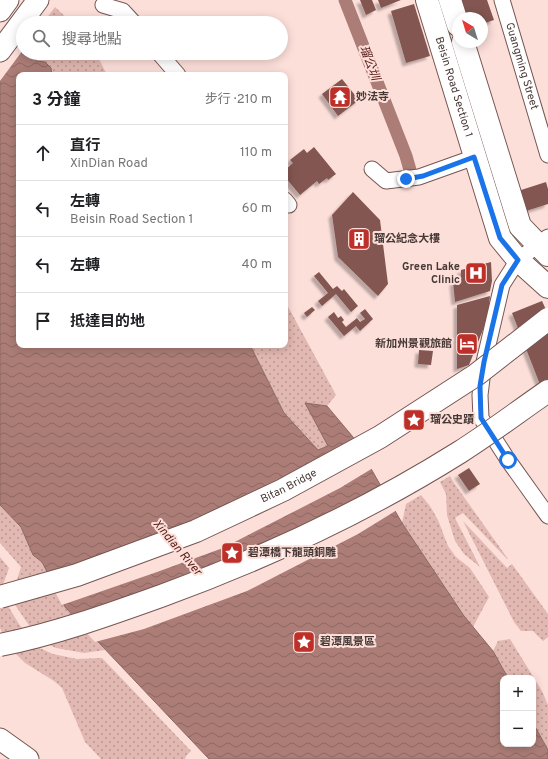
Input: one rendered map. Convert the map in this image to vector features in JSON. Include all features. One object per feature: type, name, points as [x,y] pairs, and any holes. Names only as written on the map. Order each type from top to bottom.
[{"type":"main road","points":[[0,11],[8,0]]},
{"type":"main road","points":[[26,16],[38,0]]},
{"type":"main road","name":"Beisin Road Section 1","points":[[427,0],[500,238],[518,260],[548,287]]},
{"type":"main road","points":[[450,0],[454,12]]},
{"type":"main road","points":[[0,51],[16,30]]},
{"type":"main road","name":"Beisin Road Section 1","points":[[465,48],[520,226],[545,246]]},
{"type":"main road","name":"Bitan Bridge","points":[[0,597],[77,575],[196,531],[283,490],[387,433],[476,375],[548,319]]},
{"type":"main road","points":[[0,645],[112,614],[218,575],[314,533],[396,490],[460,452],[548,391]]},
{"type":"main road","points":[[0,739],[28,759]]},
{"type":"main road","points":[[0,752],[11,759]]},
{"type":"street","name":"Guangming Street","points":[[502,0],[548,155]]},
{"type":"street","points":[[103,4],[123,11],[128,16]]},
{"type":"street","points":[[165,60],[175,72]]},
{"type":"street","points":[[372,169],[386,181],[412,178],[474,157]]},
{"type":"street","points":[[545,246],[518,260],[502,285],[485,356],[480,386],[481,418],[508,460],[548,516]]},
{"type":"shaded area","points":[[55,7],[65,16],[48,16]]},
{"type":"shaded area","points":[[36,60],[100,60],[106,72],[52,72],[51,68],[45,62],[36,62]]},
{"type":"shaded area","points":[[288,307],[336,395],[327,406],[306,403],[328,446],[318,450],[284,413],[252,348],[288,348]]},
{"type":"shaded area","points":[[450,476],[508,559],[463,513],[455,518],[480,567],[464,554],[455,541],[447,515],[446,494],[440,482]]},
{"type":"shaded area","points":[[421,495],[430,506],[438,520],[448,546],[456,557],[470,568],[489,597],[473,627],[464,616],[402,523],[406,504]]},
{"type":"shaded area","points":[[0,505],[21,527],[33,555],[42,562],[65,607],[105,650],[84,653],[56,648],[39,640],[11,599],[21,567],[0,543]]},
{"type":"shaded area","points":[[463,521],[507,568],[512,564],[548,614],[548,637],[543,641],[533,631],[521,631],[514,622]]},
{"type":"shaded area","points":[[0,557],[9,568],[0,593]]},
{"type":"shaded area","points":[[0,593],[19,624],[37,647],[53,654],[77,659],[102,658],[191,751],[185,759],[101,759],[85,742],[62,688],[54,681],[25,663],[10,648],[0,628]]},
{"type":"shaded area","points":[[510,639],[532,675],[506,675],[493,651],[498,641]]},
{"type":"shaded area","points":[[536,681],[548,705],[548,750],[536,728]]},
{"type":"water","name":"Xindian River","points":[[0,0],[16,16],[16,60],[36,60],[45,62],[51,68],[52,72],[16,72],[16,348],[252,348],[284,413],[318,450],[328,446],[305,403],[327,406],[353,437],[402,523],[464,616],[493,651],[506,675],[500,675],[500,747],[536,747],[536,728],[548,750],[548,759],[209,759],[65,607],[42,562],[33,555],[21,527],[0,505]]},
{"type":"pier","points":[[0,0],[16,0],[25,16],[16,16],[16,59],[0,81]]},
{"type":"pier","points":[[357,440],[373,468],[340,488],[223,548],[62,605],[47,577],[160,537],[309,468]]},
{"type":"pier","points":[[382,485],[397,510],[358,534],[247,591],[144,629],[95,642],[70,615],[235,563],[355,502]]},
{"type":"building","points":[[360,0],[372,0],[376,10],[366,15]]},
{"type":"building","points":[[378,0],[401,0],[381,8]]},
{"type":"building","points":[[460,0],[487,0],[494,20],[488,22],[488,12],[464,12]]},
{"type":"building","points":[[414,4],[430,56],[406,63],[391,11]]},
{"type":"building","name":"妙法寺","points":[[342,79],[359,100],[338,116],[322,94]]},
{"type":"building","points":[[314,147],[336,174],[319,184],[317,181],[300,195],[288,181],[288,167],[293,163],[290,160],[304,149],[307,153]]},
{"type":"building","points":[[546,182],[548,189],[548,204],[526,211],[518,191]]},
{"type":"building","name":"瑠公紀念大樓","points":[[353,192],[380,220],[388,284],[378,296],[338,257],[332,215]]},
{"type":"building","points":[[491,262],[492,281],[490,291],[455,302],[453,282],[461,280],[461,270]]},
{"type":"building","points":[[319,272],[333,289],[337,286],[342,291],[344,289],[358,306],[351,312],[336,294],[322,306],[318,301],[328,293],[314,276]]},
{"type":"building","points":[[490,296],[488,317],[469,365],[457,369],[457,305]]},
{"type":"building","points":[[542,301],[548,314],[548,405],[512,313]]},
{"type":"building","points":[[312,307],[315,310],[307,317],[304,313]]},
{"type":"building","points":[[365,309],[373,319],[360,331],[356,326],[344,336],[328,317],[334,312],[338,318],[341,316],[344,320],[342,322],[346,327],[357,318],[360,322],[365,319],[360,313]]},
{"type":"building","points":[[419,350],[433,351],[431,365],[418,364]]},
{"type":"building","points":[[469,468],[480,484],[469,491],[458,475]]},
{"type":"waterway","name":"瑠公圳","points":[[345,0],[406,156],[410,170]]},
{"type":"place","name":"妙法寺","points":[[340,97]]},
{"type":"place","name":"瑠公紀念大樓","points":[[359,239]]},
{"type":"place","name":"Green Lake Clinic","points":[[476,273]]},
{"type":"place","name":"新加州景觀旅館","points":[[467,344]]},
{"type":"place","name":"瑠公史蹟","points":[[414,420]]},
{"type":"place","name":"碧潭橋下龍頭銅雕","points":[[232,553]]},
{"type":"place","name":"碧潭風景區","points":[[304,642]]},
{"type":"route","points":[[406,179],[423,176],[474,157],[500,238],[518,260],[502,285],[480,386],[481,418],[508,460]]}]
